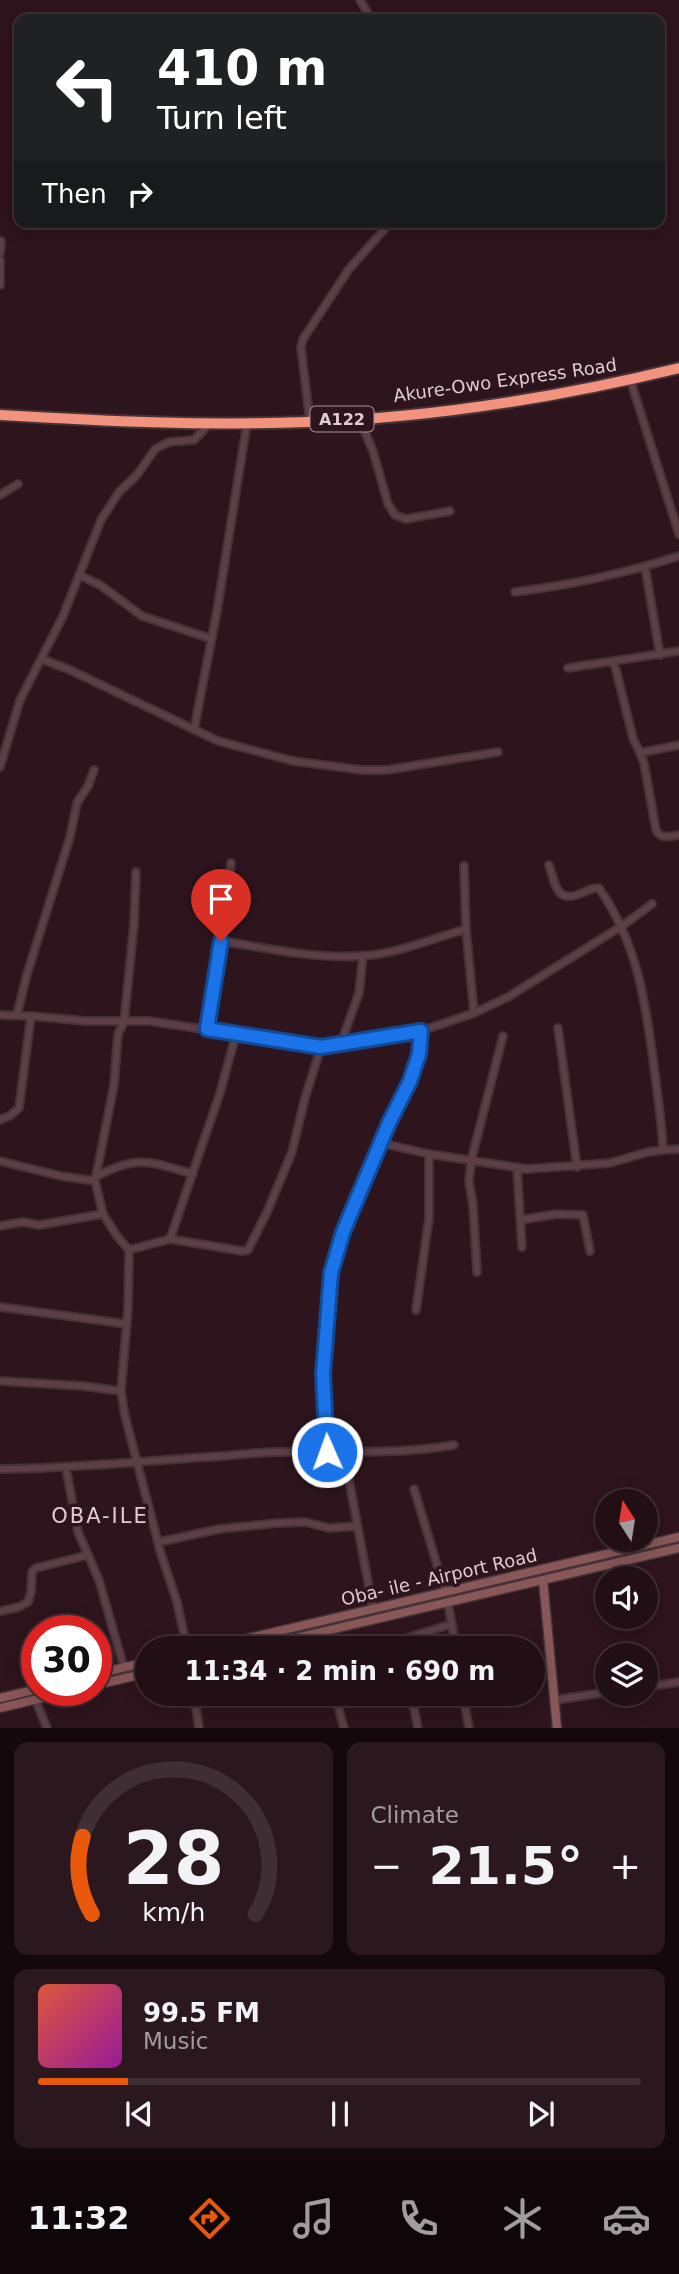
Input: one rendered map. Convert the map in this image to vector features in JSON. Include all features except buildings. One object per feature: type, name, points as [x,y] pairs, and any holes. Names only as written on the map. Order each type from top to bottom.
[{"type":"highway","name":"Akure-Owo Express Road","points":[[0,415],[209,424],[310,422],[419,413],[533,397],[630,380],[679,368]]},
{"type":"main road","name":"Oba- ile - Airport Road","points":[[259,1636],[679,1537]]},
{"type":"main road","name":"Oba- ile - Airport Road","points":[[304,1636],[679,1548]]},
{"type":"main road","points":[[521,1573],[523,1584]]},
{"type":"main road","points":[[543,1580],[557,1728]]},
{"type":"main road","points":[[336,1618],[339,1629]]},
{"type":"main road","points":[[112,1671],[135,1665]]},
{"type":"main road","points":[[112,1681],[135,1676]]},
{"type":"main road","points":[[0,1698],[21,1693]]},
{"type":"main road","points":[[0,1708],[21,1704]]},
{"type":"street","points":[[310,422],[301,348],[303,339],[349,270],[386,228]]},
{"type":"street","points":[[0,253],[1,242]]},
{"type":"street","points":[[0,260],[0,285]]},
{"type":"street","points":[[630,380],[679,534]]},
{"type":"street","points":[[359,418],[373,451],[388,504],[395,515],[406,519],[450,511]]},
{"type":"street","points":[[194,730],[212,639],[247,423]]},
{"type":"street","points":[[0,767],[20,700],[63,616],[102,520],[119,492],[137,475],[155,449],[169,442],[198,438],[209,424]]},
{"type":"street","points":[[0,495],[18,484]]},
{"type":"street","points":[[515,592],[559,586],[645,567],[679,556]]},
{"type":"street","points":[[645,567],[660,655]]},
{"type":"street","points":[[79,575],[100,585],[142,616],[212,639]]},
{"type":"street","points":[[568,668],[679,651]]},
{"type":"street","points":[[42,659],[218,741],[293,761],[362,770],[387,770],[498,752]]},
{"type":"street","points":[[614,662],[630,727],[644,763],[656,830],[664,837],[679,835]]},
{"type":"street","points":[[640,753],[679,745]]},
{"type":"street","points":[[16,1015],[70,838],[77,803],[88,786],[94,769]]},
{"type":"street","points":[[207,1029],[231,863]]},
{"type":"street","points":[[549,865],[561,895],[573,897],[599,888],[622,926],[636,962],[650,1036],[663,1150]]},
{"type":"street","points":[[464,866],[466,929],[474,1013]]},
{"type":"street","points":[[136,872],[134,924],[124,1022],[118,1034],[114,1085],[96,1178],[103,1214],[130,1250],[121,1391],[161,1554],[177,1602],[184,1636]]},
{"type":"street","points":[[0,1015],[62,1020],[149,1021],[321,1047],[421,1031],[474,1013],[518,992],[652,904]]},
{"type":"street","points":[[221,941],[301,954],[363,956],[415,945],[466,929]]},
{"type":"street","points":[[341,1043],[359,993],[363,956]]},
{"type":"street","points":[[0,1120],[19,1108],[31,1016]]},
{"type":"street","points":[[558,1028],[577,1167]]},
{"type":"street","points":[[327,1452],[323,1374],[331,1273],[343,1232],[410,1081],[419,1054],[421,1031]]},
{"type":"street","points":[[170,1240],[220,1093],[236,1034]]},
{"type":"street","points":[[477,1272],[469,1181],[471,1161],[503,1036]]},
{"type":"street","points":[[130,1250],[170,1240],[248,1250],[292,1152],[304,1098],[321,1047]]},
{"type":"street","points":[[381,1143],[429,1154],[517,1168],[577,1167],[610,1163],[648,1152],[679,1149]]},
{"type":"street","points":[[416,1310],[429,1218],[429,1154]]},
{"type":"street","points":[[0,1161],[61,1176],[96,1178],[126,1164],[140,1161],[193,1174]]},
{"type":"street","points":[[517,1168],[522,1247]]},
{"type":"street","points":[[0,1226],[23,1222],[39,1225],[103,1214]]},
{"type":"street","points":[[520,1220],[557,1214],[583,1215],[590,1251]]},
{"type":"street","points":[[0,1307],[127,1324]]},
{"type":"street","points":[[0,1381],[82,1385],[121,1391]]},
{"type":"street","points":[[0,1469],[66,1468],[277,1452],[344,1453],[434,1449],[454,1445]]},
{"type":"street","points":[[344,1453],[373,1609]]},
{"type":"street","points":[[66,1468],[76,1524],[99,1580],[124,1668]]},
{"type":"street","points":[[414,1489],[445,1591]]},
{"type":"street","points":[[159,1542],[219,1529],[278,1523],[305,1522],[329,1528],[357,1526]]},
{"type":"street","points":[[0,1611],[28,1602],[32,1572],[36,1568],[88,1555]]},
{"type":"street","points":[[448,1602],[454,1636]]},
{"type":"street","points":[[413,1636],[452,1624]]},
{"type":"street","points":[[658,1685],[679,1682]]},
{"type":"street","points":[[555,1700],[595,1694]]},
{"type":"street","points":[[38,1706],[47,1728]]},
{"type":"street","points":[[196,1706],[199,1728]]},
{"type":"street","points":[[338,1706],[344,1728]]},
{"type":"street","points":[[413,1706],[418,1728]]},
{"type":"street","points":[[465,1706],[469,1728]]},
{"type":"district","name":"OBA-ILE","points":[[100,1516]]},
{"type":"route","points":[[221,941],[207,1029],[321,1047],[421,1031],[419,1054],[410,1081],[389,1123],[343,1232],[331,1273],[323,1374],[327,1452]]}]
